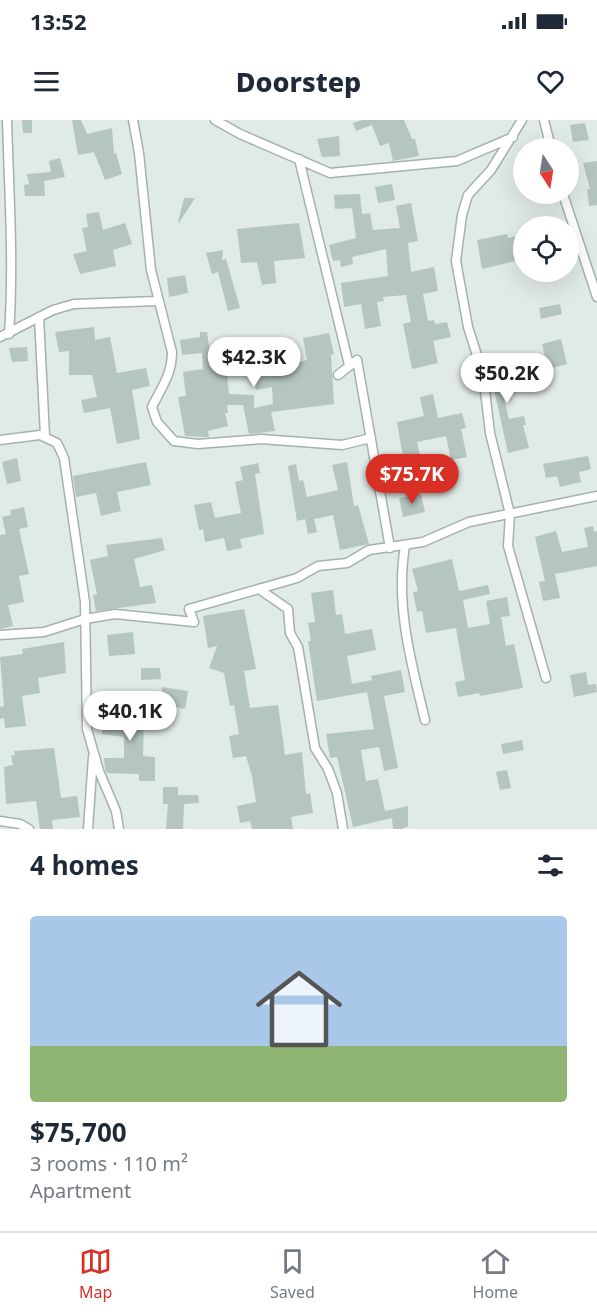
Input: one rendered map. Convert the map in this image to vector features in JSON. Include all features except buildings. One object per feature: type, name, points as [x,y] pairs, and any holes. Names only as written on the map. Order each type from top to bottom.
[{"type":"street","points":[[4,335],[9,258],[13,239],[8,183],[7,120]]},
{"type":"street","points":[[133,120],[139,153],[151,270],[157,301],[171,340],[172,361],[152,411],[157,422],[174,441],[198,444],[278,439],[342,445],[371,438]]},
{"type":"street","points":[[216,120],[240,134],[330,172],[457,162],[514,137]]},
{"type":"street","points":[[522,120],[514,137],[491,170],[468,195],[462,215],[456,261],[468,327],[483,374],[490,433],[510,514],[508,546],[546,678]]},
{"type":"street","points":[[544,120],[548,138]]},
{"type":"street","points":[[299,159],[349,365]]},
{"type":"street","points":[[566,204],[597,297]]},
{"type":"street","points":[[4,335],[39,317],[74,304],[157,301]]},
{"type":"street","points":[[39,317],[45,436]]},
{"type":"street","points":[[338,375],[357,360],[390,548]]},
{"type":"street","points":[[0,440],[31,435],[45,436],[57,443],[64,458],[82,579],[87,675],[85,715],[94,753],[116,811],[119,829]]},
{"type":"street","points":[[0,634],[44,632],[85,619],[123,614],[194,622],[189,609],[297,578],[318,566],[341,565],[369,550],[405,546],[435,538],[460,525],[597,496]]},
{"type":"street","points":[[405,546],[400,584],[401,600],[408,651],[425,720]]},
{"type":"street","points":[[259,589],[288,609],[290,633],[298,647],[315,748],[328,769],[337,794],[343,829]]},
{"type":"street","points":[[88,829],[94,753]]},
{"type":"street","points":[[0,821],[20,824],[29,829]]}]
